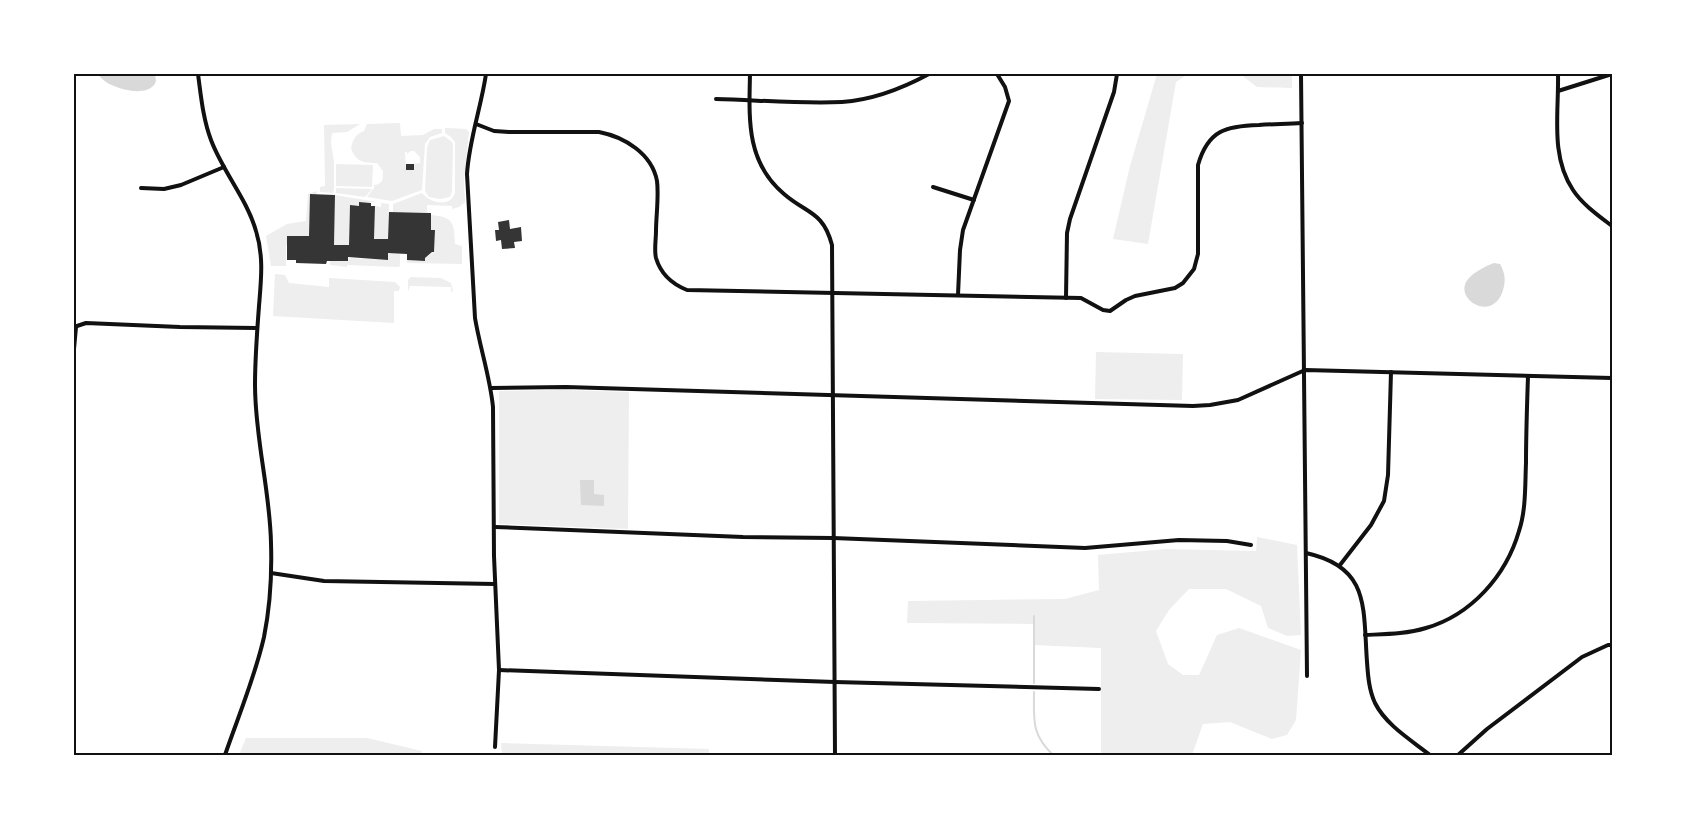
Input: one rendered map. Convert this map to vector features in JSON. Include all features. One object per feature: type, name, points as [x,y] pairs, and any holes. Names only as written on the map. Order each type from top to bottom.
[{"type":"street","points":[[198,74],[206,125],[211,141],[251,215],[256,231],[262,270],[255,384],[257,429],[269,514],[271,572],[264,637],[225,755]]},
{"type":"street","points":[[486,74],[469,152],[467,174],[475,318],[491,388],[498,670],[494,747]]},
{"type":"street","points":[[750,74],[750,124],[756,156],[765,173],[784,195],[819,218],[829,235],[832,245],[835,755]]},
{"type":"street","points":[[716,99],[844,102],[890,92],[929,74]]},
{"type":"street","points":[[958,295],[963,230],[1008,101],[1005,87],[997,74]]},
{"type":"street","points":[[1066,298],[1070,219],[1114,92],[1117,74]]},
{"type":"street","points":[[1301,74],[1306,676]]},
{"type":"street","points":[[1558,74],[1557,147],[1562,172],[1574,192],[1612,226]]},
{"type":"street","points":[[1558,91],[1612,74]]},
{"type":"street","points":[[476,124],[494,130],[509,132],[599,132],[610,134],[638,149],[650,163],[657,182],[656,257],[664,276],[675,285],[687,290],[1081,298],[1103,310],[1110,311],[1135,296],[1167,291],[1183,283],[1194,270],[1198,254],[1198,165],[1202,152],[1208,142],[1219,132],[1235,126],[1302,123]]},
{"type":"street","points":[[141,188],[164,189],[182,185],[224,167]]},
{"type":"street","points":[[933,187],[974,200]]},
{"type":"street","points":[[74,349],[75,327],[86,323],[258,328]]},
{"type":"street","points":[[491,388],[566,387],[1210,405],[1249,396],[1304,370],[1612,378]]},
{"type":"street","points":[[1340,565],[1371,526],[1384,501],[1388,475],[1391,372]]},
{"type":"street","points":[[1365,635],[1405,633],[1440,624],[1465,608],[1489,588],[1500,574],[1514,545],[1523,515],[1528,376]]},
{"type":"street","points":[[495,527],[1085,548],[1179,540],[1212,540],[1251,545]]},
{"type":"street","points":[[1306,553],[1326,558],[1340,565],[1356,584],[1362,598],[1368,679],[1375,703],[1383,716],[1393,726],[1430,755]]},
{"type":"street","points":[[271,572],[324,581],[495,584]]},
{"type":"street","points":[[1458,755],[1487,729],[1582,657],[1612,645]]},
{"type":"street","points":[[498,670],[1099,689]]},
{"type":"shaded area","points":[[98,74],[154,74],[156,81],[150,89],[130,91],[111,85]]},
{"type":"shaded area","points":[[1157,74],[1188,74],[1176,82],[1148,244],[1113,239],[1130,166]]},
{"type":"shaded area","points":[[1240,74],[1292,74],[1292,88],[1257,87]]},
{"type":"shaded area","points":[[400,123],[401,136],[423,135],[434,129],[442,129],[442,133],[430,137],[425,144],[422,190],[392,201],[367,197],[374,188],[374,185],[382,181],[383,171],[377,163],[364,162],[358,159],[351,148],[355,137],[364,131],[367,124]],"holes":[[[414,151],[420,157],[420,163],[414,164],[414,169],[406,169],[405,152],[407,154]]]},
{"type":"shaded area","points":[[360,124],[347,132],[332,133],[334,189],[333,193],[320,192],[320,187],[325,186],[324,125]]},
{"type":"shaded area","points":[[445,128],[466,129],[469,132],[464,181],[465,202],[459,207],[452,209],[452,206],[427,205],[427,212],[393,212],[393,204],[422,193],[430,199],[440,202],[449,201],[452,198],[455,193],[455,142],[445,133]]},
{"type":"shaded area","points":[[444,136],[452,142],[453,146],[452,191],[450,197],[440,199],[429,197],[425,191],[427,148],[430,140]]},
{"type":"shaded area","points":[[336,164],[373,165],[372,187],[336,186]]},
{"type":"shaded area","points":[[336,188],[372,189],[365,197],[336,193]]},
{"type":"shaded area","points":[[317,191],[309,236],[286,245],[286,266],[271,266],[266,236],[287,224],[306,221],[308,194]]},
{"type":"shaded area","points":[[335,195],[377,202],[359,202],[359,206],[350,206],[349,245],[334,245]]},
{"type":"shaded area","points":[[381,203],[389,204],[388,239],[374,239],[375,206],[381,207]]},
{"type":"shaded area","points":[[431,215],[444,217],[451,222],[455,244],[462,246],[462,264],[407,263],[407,260],[425,261],[425,258],[434,252],[435,231],[431,230]]},
{"type":"shaded area","points":[[388,253],[400,253],[400,266],[347,265],[347,267],[330,265],[330,261],[348,261],[349,258],[388,260]]},
{"type":"shaded area","points":[[1494,263],[1500,264],[1503,270],[1505,280],[1503,290],[1498,300],[1491,306],[1483,307],[1469,299],[1465,292],[1465,285],[1475,273]]},
{"type":"shaded area","points":[[275,274],[285,275],[289,283],[329,287],[329,278],[395,282],[400,287],[399,291],[394,291],[394,323],[273,316]]},
{"type":"shaded area","points":[[411,277],[441,278],[451,283],[453,291],[451,292],[451,287],[410,286],[408,291],[408,280]]},
{"type":"shaded area","points":[[1096,352],[1183,354],[1182,400],[1095,399]]},
{"type":"shaded area","points":[[499,391],[629,392],[628,529],[499,524]]},
{"type":"shaded area","points":[[580,480],[594,480],[594,494],[604,495],[604,506],[581,505]]},
{"type":"shaded area","points":[[1257,537],[1297,545],[1301,635],[1287,636],[1268,628],[1261,606],[1226,589],[1189,589],[1169,610],[1156,631],[1168,664],[1183,675],[1199,675],[1217,635],[1239,628],[1301,650],[1296,720],[1287,735],[1272,739],[1230,722],[1203,724],[1192,755],[1101,755],[1101,648],[1033,645],[1035,624],[907,623],[908,601],[1065,599],[1099,590],[1098,555],[1166,549],[1256,551]]},
{"type":"shaded area","points":[[246,738],[367,738],[422,751],[421,755],[239,755]]},
{"type":"shaded area","points":[[501,743],[709,749],[709,755],[502,755]]},
{"type":"building","points":[[406,164],[414,164],[414,170],[406,170]]},
{"type":"building","points":[[310,194],[335,195],[334,245],[349,245],[350,205],[359,206],[359,202],[371,203],[371,206],[375,206],[374,239],[388,239],[389,212],[431,213],[431,230],[435,230],[434,252],[425,258],[425,261],[407,260],[407,254],[388,253],[388,260],[348,257],[348,261],[327,261],[326,264],[296,263],[296,260],[287,260],[287,236],[309,236]]},
{"type":"building","points":[[509,220],[510,229],[521,227],[522,241],[514,242],[515,248],[502,249],[501,240],[496,241],[495,230],[499,230],[498,222]]},
{"type":"waterway","points":[[1034,616],[1034,683]]},
{"type":"waterway","points":[[1034,692],[1034,719],[1037,733],[1053,755]]}]
